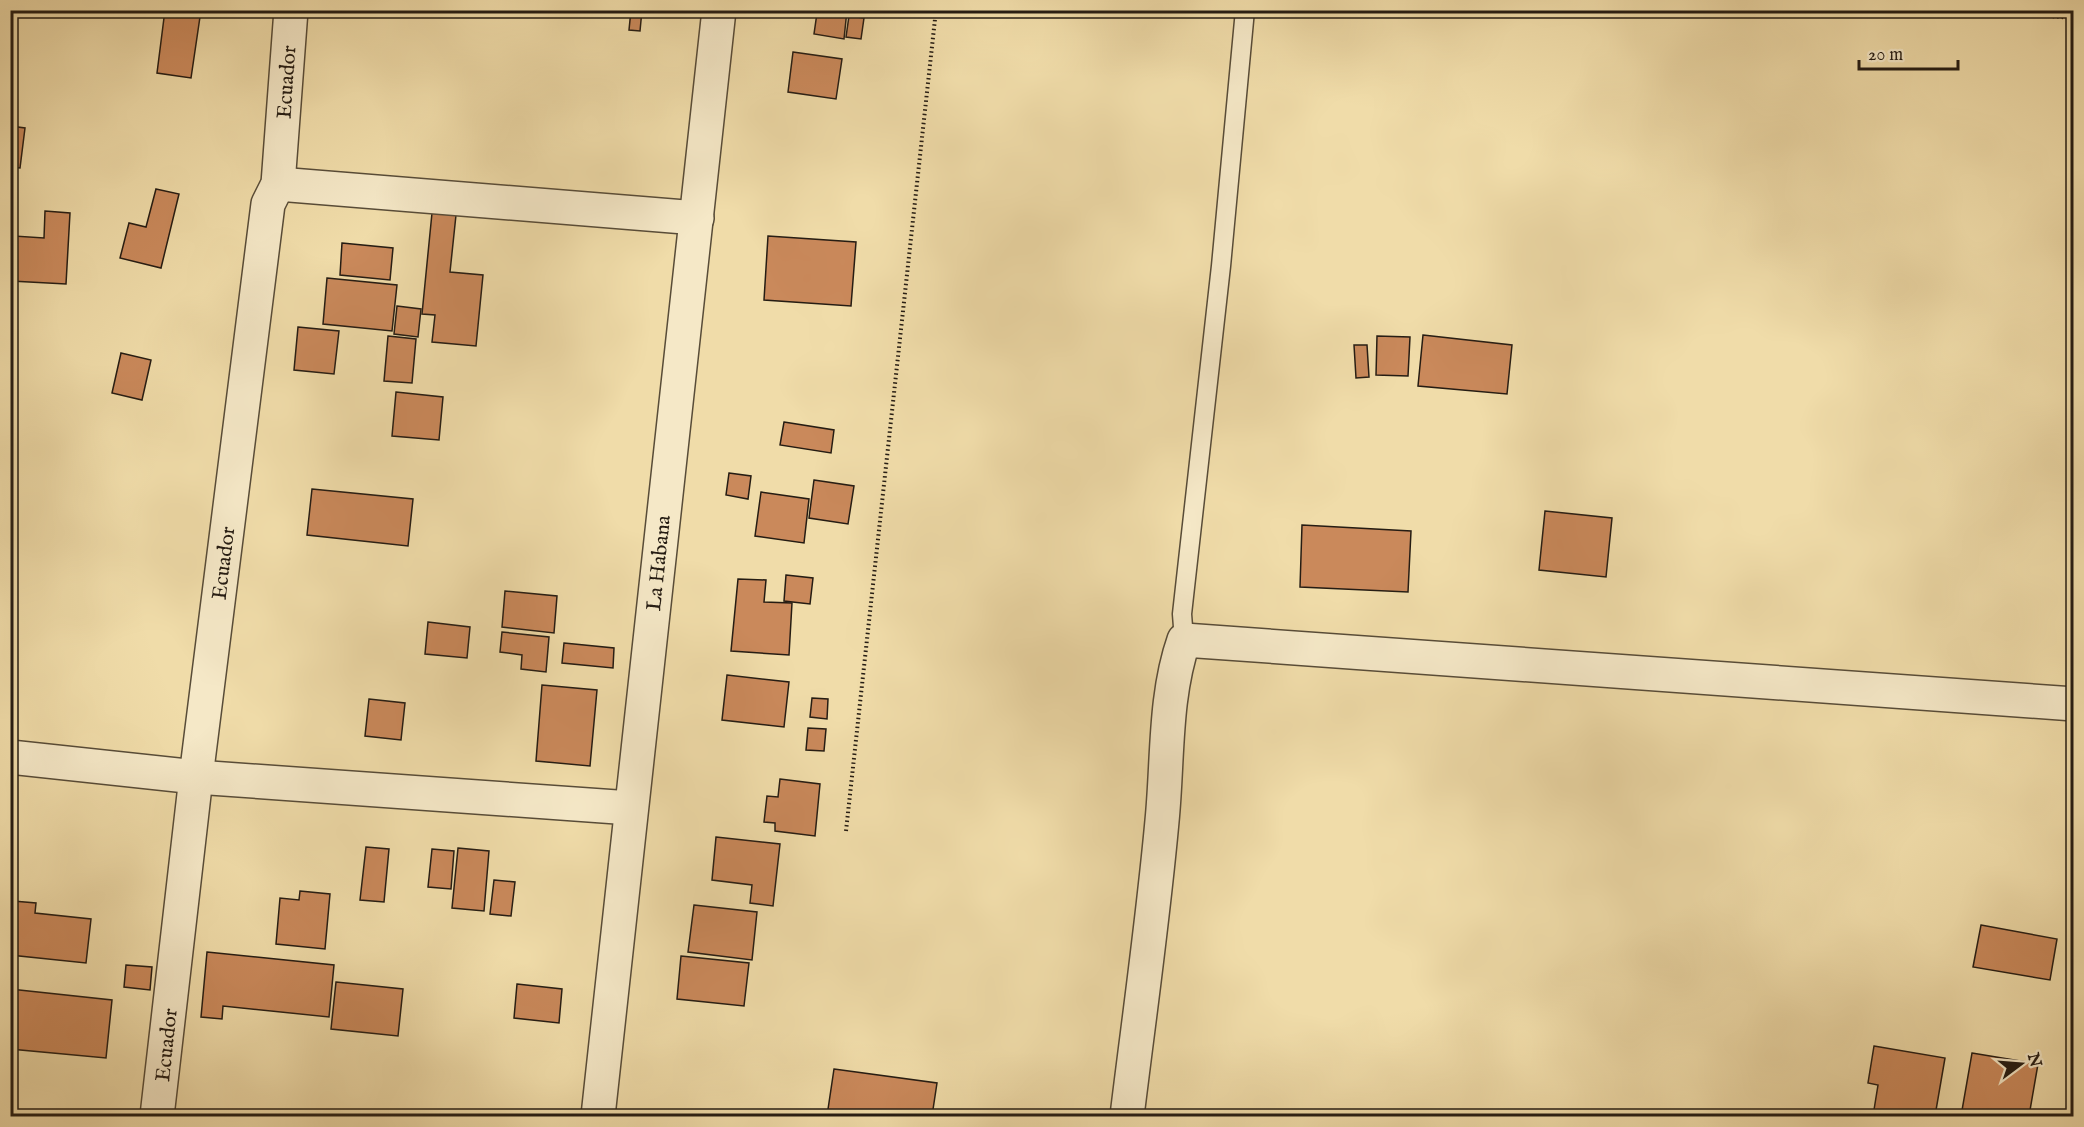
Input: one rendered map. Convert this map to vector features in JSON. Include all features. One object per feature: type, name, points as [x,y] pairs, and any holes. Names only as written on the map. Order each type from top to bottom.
[{"type":"street","name":"Ecuador","points":[[157,1116],[196,777],[268,204],[278,184],[291,10]]},
{"type":"street","name":"La Habana","points":[[598,1116],[719,10]]},
{"type":"street","points":[[278,184],[697,218]]},
{"type":"street","points":[[1127,1116],[1162,820],[1172,693],[1184,640],[2073,704]]},
{"type":"street","points":[[10,757],[196,777],[632,808]]},
{"type":"lane","points":[[1184,640],[1182,614],[1221,266],[1245,10]]},
{"type":"path","points":[[846,831],[936,10]]},
{"type":"path","points":[[1972,10],[2073,18]]},
{"type":"building","points":[[165,10],[201,10],[191,78],[157,73]]},
{"type":"building","points":[[631,10],[642,10],[640,31],[629,30]]},
{"type":"building","points":[[799,10],[847,10],[844,39],[814,34],[817,13]]},
{"type":"building","points":[[849,16],[864,18],[861,39],[846,37]]},
{"type":"building","points":[[793,52],[842,59],[836,99],[788,92]]},
{"type":"building","points":[[10,126],[25,128],[20,168],[10,167]]},
{"type":"building","points":[[156,189],[179,194],[161,268],[120,258],[129,223],[146,227]]},
{"type":"building","points":[[45,211],[70,213],[66,284],[11,281],[14,236],[44,238]]},
{"type":"building","points":[[432,213],[456,215],[450,272],[483,275],[476,346],[432,342],[435,315],[422,314]]},
{"type":"building","points":[[768,236],[856,242],[851,306],[764,300]]},
{"type":"building","points":[[342,243],[393,248],[390,280],[340,275]]},
{"type":"building","points":[[327,278],[397,285],[392,331],[323,324]]},
{"type":"building","points":[[397,306],[421,309],[418,337],[394,334]]},
{"type":"building","points":[[298,327],[339,331],[334,374],[294,370]]},
{"type":"building","points":[[1423,335],[1512,345],[1507,394],[1418,386]]},
{"type":"building","points":[[388,336],[416,339],[412,383],[384,381]]},
{"type":"building","points":[[1377,336],[1410,337],[1408,376],[1376,375]]},
{"type":"building","points":[[1354,345],[1367,345],[1369,377],[1356,378]]},
{"type":"building","points":[[121,353],[151,360],[142,400],[112,393]]},
{"type":"building","points":[[396,392],[443,397],[439,440],[392,436]]},
{"type":"building","points":[[784,422],[834,430],[831,453],[780,445]]},
{"type":"building","points":[[729,473],[751,476],[748,499],[726,495]]},
{"type":"building","points":[[814,480],[854,486],[848,524],[809,518]]},
{"type":"building","points":[[312,489],[413,499],[408,546],[307,535]]},
{"type":"building","points":[[761,492],[809,499],[804,543],[755,536]]},
{"type":"building","points":[[1545,511],[1612,518],[1606,577],[1539,570]]},
{"type":"building","points":[[1302,525],[1411,531],[1408,592],[1300,587]]},
{"type":"building","points":[[786,575],[813,578],[810,604],[784,601]]},
{"type":"building","points":[[738,579],[766,580],[764,602],[792,603],[789,655],[731,651]]},
{"type":"building","points":[[505,591],[557,596],[554,633],[502,627]]},
{"type":"building","points":[[428,622],[470,627],[467,658],[425,654]]},
{"type":"building","points":[[502,632],[549,637],[546,672],[521,669],[522,655],[500,652]]},
{"type":"building","points":[[564,643],[614,648],[613,668],[562,663]]},
{"type":"building","points":[[727,675],[789,682],[784,727],[722,720]]},
{"type":"building","points":[[542,685],[597,690],[590,766],[536,761]]},
{"type":"building","points":[[812,698],[828,699],[827,719],[810,717]]},
{"type":"building","points":[[369,699],[405,703],[401,740],[365,736]]},
{"type":"building","points":[[808,728],[826,729],[824,751],[806,750]]},
{"type":"building","points":[[780,779],[820,784],[815,836],[775,831],[775,823],[764,822],[767,796],[778,797]]},
{"type":"building","points":[[716,837],[780,844],[773,906],[750,903],[752,885],[712,880]]},
{"type":"building","points":[[366,847],[389,849],[384,902],[360,900]]},
{"type":"building","points":[[458,848],[489,851],[484,911],[452,908]]},
{"type":"building","points":[[432,849],[454,851],[451,889],[428,887]]},
{"type":"building","points":[[494,880],[515,882],[511,916],[490,914]]},
{"type":"building","points":[[300,891],[330,894],[325,949],[276,944],[280,898],[299,900]]},
{"type":"building","points":[[13,901],[36,903],[35,913],[91,919],[86,963],[10,955]]},
{"type":"building","points":[[694,905],[757,912],[752,960],[688,952]]},
{"type":"building","points":[[1981,925],[2057,939],[2050,980],[1973,967]]},
{"type":"building","points":[[207,952],[334,965],[329,1017],[223,1006],[222,1019],[201,1017]]},
{"type":"building","points":[[681,956],[749,963],[744,1006],[677,999]]},
{"type":"building","points":[[126,965],[152,967],[150,990],[124,987]]},
{"type":"building","points":[[336,982],[403,989],[398,1036],[331,1029]]},
{"type":"building","points":[[517,984],[562,989],[559,1023],[514,1018]]},
{"type":"building","points":[[10,989],[112,1000],[106,1058],[10,1049]]},
{"type":"building","points":[[1874,1046],[1945,1058],[1935,1116],[1873,1116],[1878,1085],[1868,1083]]},
{"type":"building","points":[[1972,1053],[2038,1064],[2029,1116],[1961,1116]]},
{"type":"building","points":[[834,1069],[937,1083],[932,1116],[827,1116]]},
{"type":"building","points":[[48,1111],[102,1116],[47,1116]]}]
